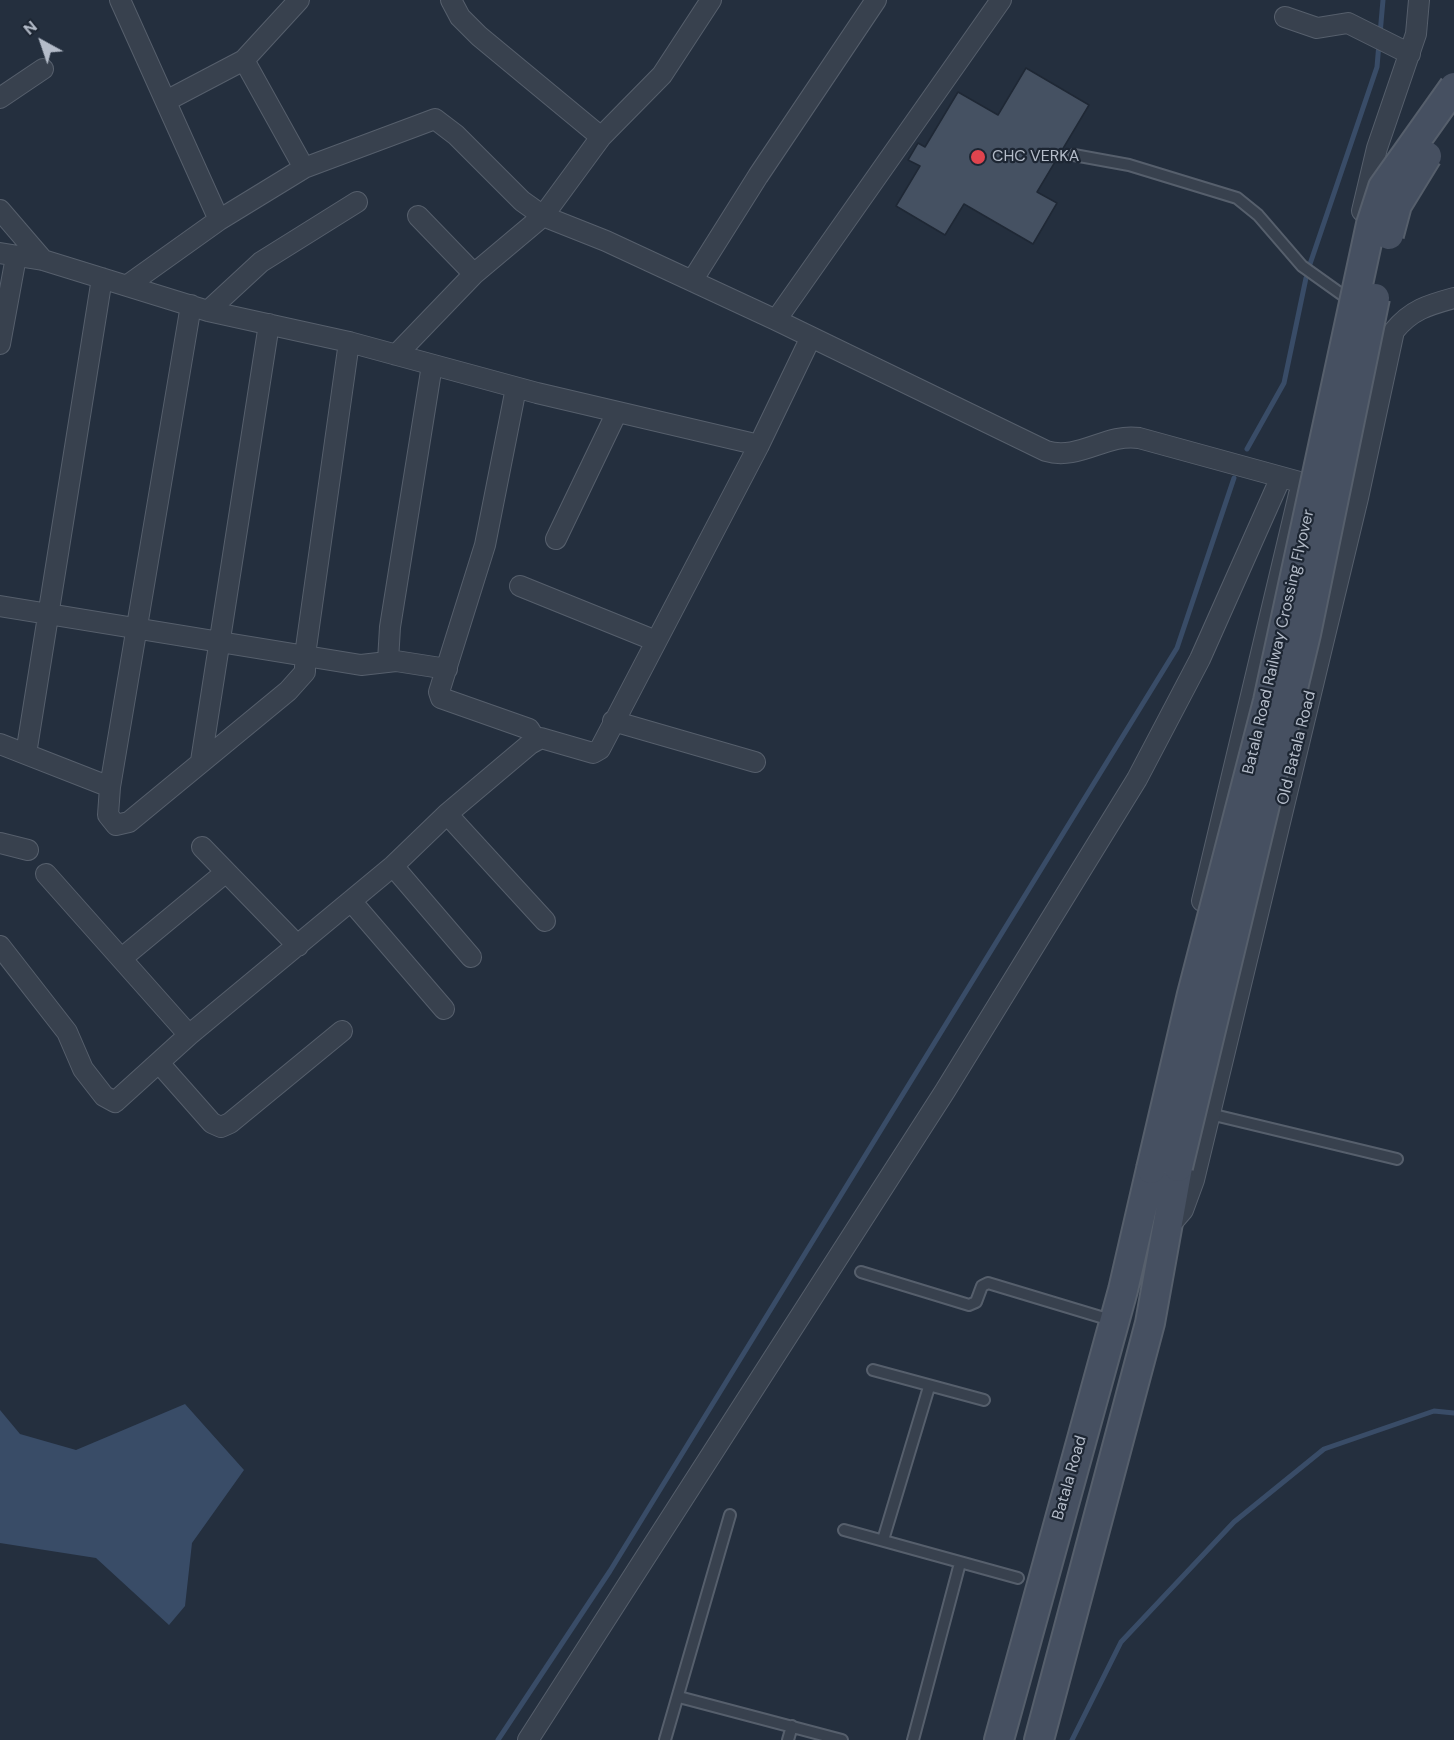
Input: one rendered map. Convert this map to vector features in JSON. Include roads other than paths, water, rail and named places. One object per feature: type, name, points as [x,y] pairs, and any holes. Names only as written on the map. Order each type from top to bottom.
[{"type":"main road","name":"Batala Road Railway Crossing Flyover","points":[[1167,1228],[1165,1168],[1192,994],[1268,701],[1371,224],[1383,187],[1454,87]]},
{"type":"main road","name":"Batala Road Railway Crossing Flyover","points":[[1140,1215],[1165,1168],[1306,634],[1397,205],[1454,118]]},
{"type":"main road","name":"Batala Road","points":[[999,1740],[1114,1321],[1140,1215]]},
{"type":"main road","points":[[1039,1740],[1150,1323],[1167,1228]]},
{"type":"street","points":[[120,0],[219,220]]},
{"type":"street","points":[[166,101],[244,60],[298,0]]},
{"type":"street","points":[[451,0],[460,16],[479,36],[601,137]]},
{"type":"street","points":[[396,355],[474,274],[543,216],[601,137],[662,75],[711,0]]},
{"type":"street","points":[[692,281],[758,176],[876,0]]},
{"type":"street","points":[[776,320],[1001,0]]},
{"type":"street","points":[[1140,1215],[1134,1207],[1162,1077],[1377,148],[1416,34],[1419,0]]},
{"type":"street","points":[[1285,17],[1317,28],[1341,22],[1348,23],[1410,54]]},
{"type":"street","points":[[244,60],[304,168]]},
{"type":"street","points":[[0,98],[43,69]]},
{"type":"street","points":[[128,285],[219,220],[304,168],[435,119],[456,135],[522,201],[543,216],[606,241],[776,320],[1046,451],[1070,454],[1127,436],[1358,498]]},
{"type":"street","points":[[349,342],[305,655],[305,672],[301,678],[123,825],[112,822],[108,814],[110,787],[199,308],[261,262],[357,202]]},
{"type":"street","points":[[0,210],[43,260]]},
{"type":"street","points":[[418,216],[474,274]]},
{"type":"street","points":[[0,345],[8,255],[43,260],[199,308],[349,342],[516,388],[759,445]]},
{"type":"street","points":[[26,754],[102,278]]},
{"type":"street","points":[[1394,331],[1405,318],[1421,307],[1454,298]]},
{"type":"street","points":[[201,761],[269,324]]},
{"type":"street","name":"Old Batala Road","points":[[1167,1228],[1183,1210],[1210,1114],[1358,498],[1394,331]]},
{"type":"street","points":[[0,946],[67,1032],[83,1069],[110,1101],[117,1101],[189,1035],[393,866],[447,814],[536,740],[547,739],[593,753],[603,746],[613,722],[759,445],[811,337]]},
{"type":"street","points":[[388,661],[390,627],[432,365]]},
{"type":"street","points":[[516,388],[486,545],[439,692],[441,698],[529,729],[536,740]]},
{"type":"street","points":[[556,539],[617,412]]},
{"type":"street","points":[[528,1740],[932,1112],[1137,779],[1205,650],[1281,477]]},
{"type":"street","points":[[520,586],[656,641]]},
{"type":"street","points":[[0,606],[361,664],[388,661],[447,669]]},
{"type":"street","points":[[613,722],[755,762]]},
{"type":"street","points":[[0,744],[110,787]]},
{"type":"street","points":[[447,814],[545,921]]},
{"type":"street","points":[[0,843],[28,850]]},
{"type":"street","points":[[202,847],[298,946]]},
{"type":"street","points":[[393,866],[471,957]]},
{"type":"street","points":[[122,958],[226,872]]},
{"type":"street","points":[[46,874],[189,1035]]},
{"type":"street","points":[[351,901],[444,1009]]},
{"type":"street","points":[[159,1063],[212,1123],[221,1127],[230,1123],[342,1031]]},
{"type":"lane","points":[[1074,155],[1129,165],[1237,198],[1258,214],[1302,266],[1394,331]]},
{"type":"lane","points":[[1210,1114],[1396,1159]]},
{"type":"lane","points":[[861,1272],[969,1305],[976,1302],[982,1286],[988,1283],[1114,1321]]},
{"type":"lane","points":[[873,1370],[929,1387],[984,1400]]},
{"type":"lane","points":[[883,1540],[929,1387]]},
{"type":"lane","points":[[665,1740],[730,1515]]},
{"type":"lane","points":[[844,1530],[1018,1578]]},
{"type":"lane","points":[[913,1740],[960,1563]]},
{"type":"lane","points":[[679,1697],[842,1740]]},
{"type":"lane","points":[[788,1740],[792,1726]]},
{"type":"water","points":[[185,1404],[244,1470],[192,1543],[185,1606],[169,1625],[96,1558],[0,1543],[0,1410],[20,1434],[76,1450]]},
{"type":"waterway","points":[[1380,34],[1383,0]]},
{"type":"waterway","points":[[1310,264],[1377,67],[1379,43]]},
{"type":"waterway","points":[[1247,449],[1284,383],[1306,278]]},
{"type":"waterway","points":[[498,1740],[610,1571],[1177,648],[1234,478]]},
{"type":"waterway","points":[[1072,1740],[1121,1642],[1234,1522],[1324,1449],[1434,1411],[1454,1413]]},
{"type":"place","name":"CHC VERKA","points":[[978,157]]}]
